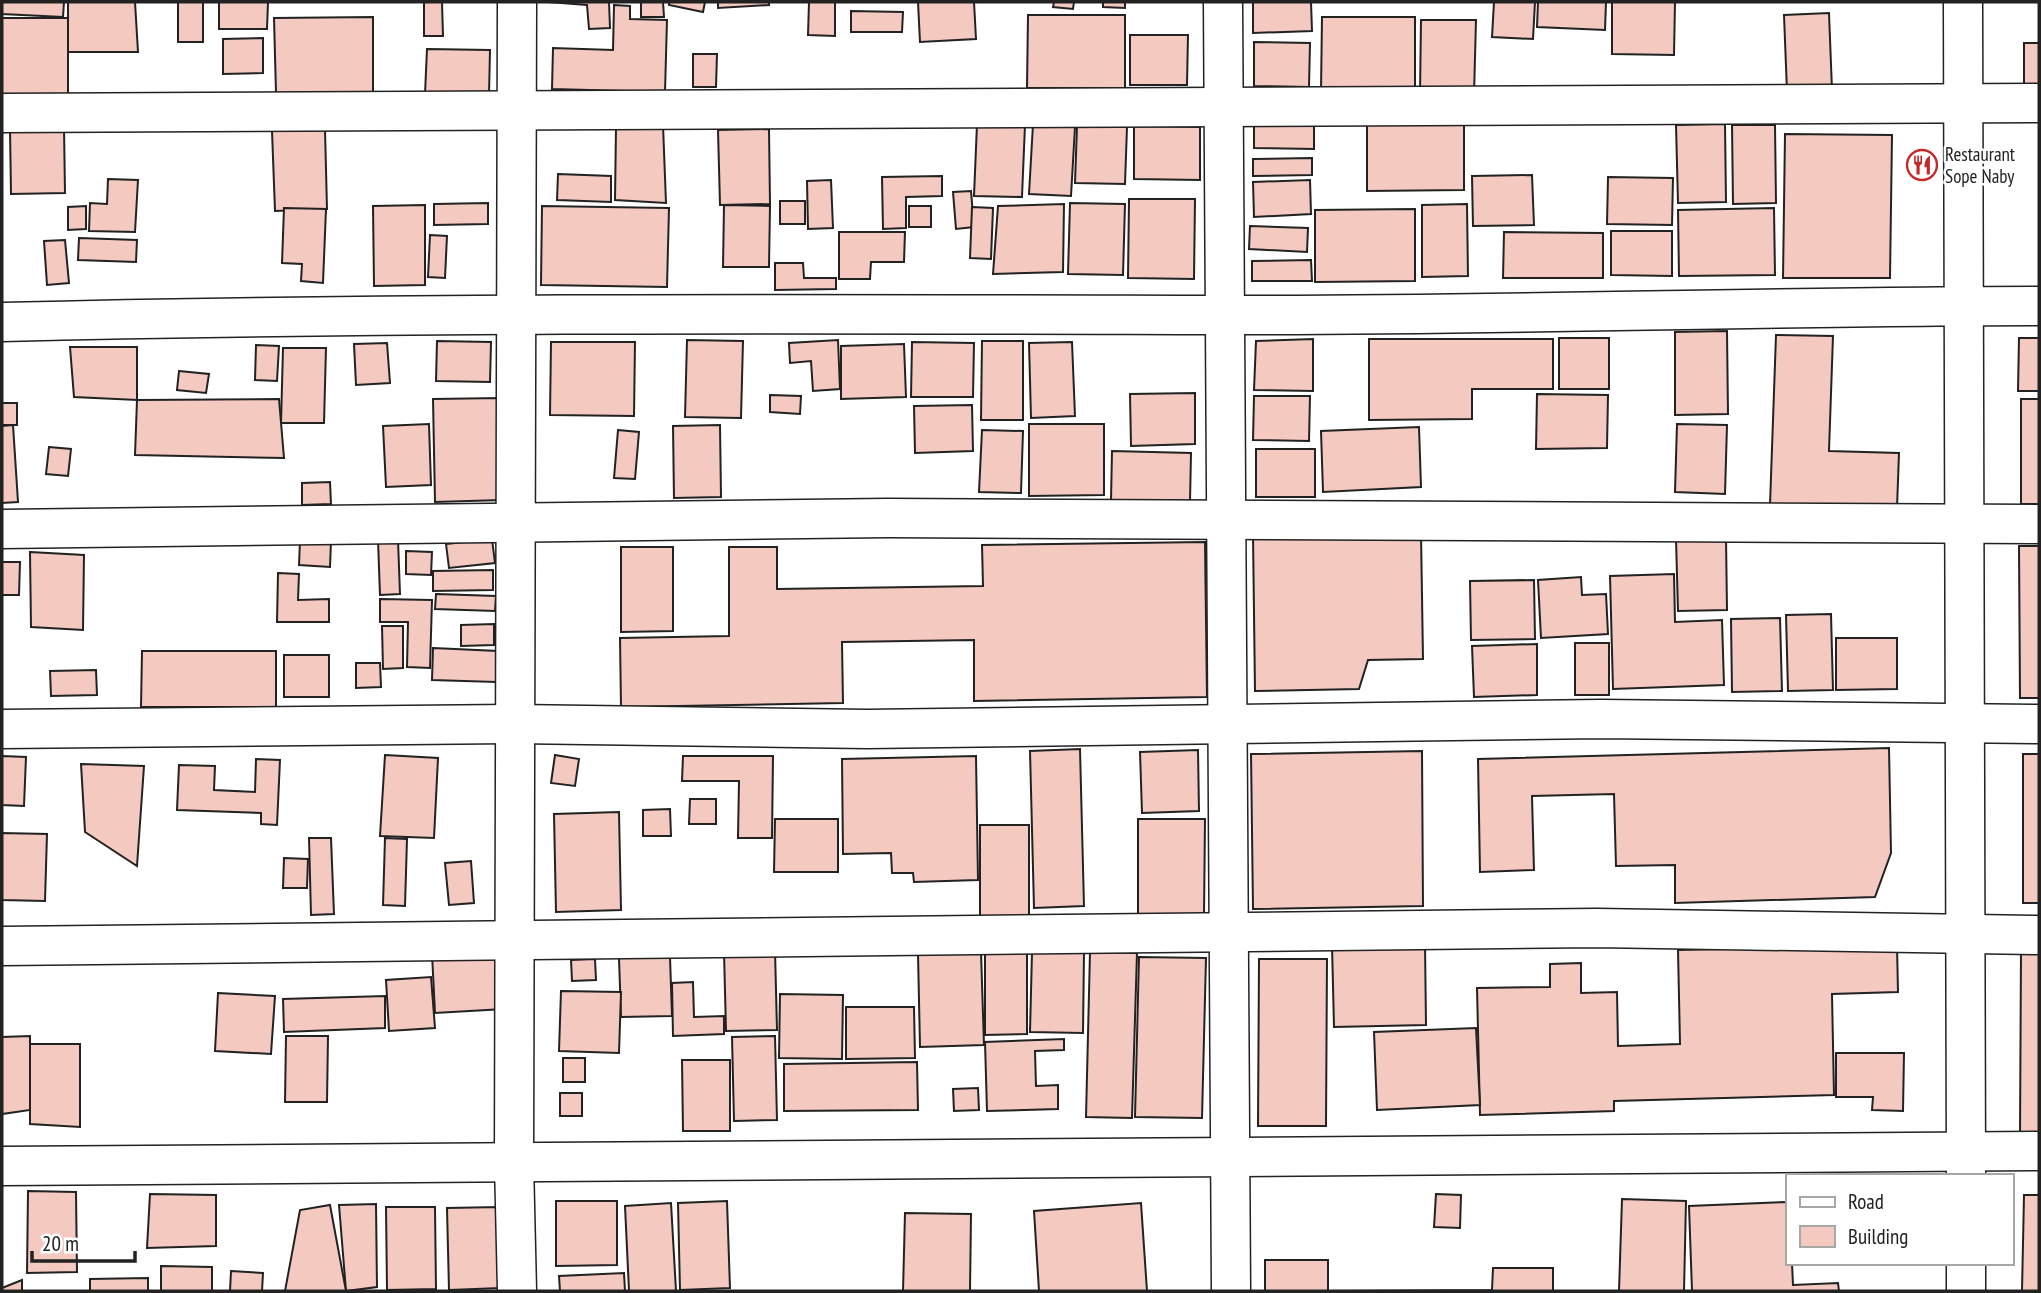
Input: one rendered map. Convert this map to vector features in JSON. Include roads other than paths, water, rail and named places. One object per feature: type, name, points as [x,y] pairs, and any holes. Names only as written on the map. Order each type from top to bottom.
[{"type":"street","points":[[517,2],[514,938],[517,1291]]},
{"type":"street","points":[[1223,2],[1231,1291]]},
{"type":"street","points":[[1963,2],[1966,1164]]},
{"type":"street","points":[[2,113],[516,108],[2039,103]]},
{"type":"street","points":[[2,322],[864,312],[1225,315],[2039,306]]},
{"type":"street","points":[[2,529],[888,518],[1964,526],[2039,524]]},
{"type":"street","points":[[2,729],[515,724],[867,729],[1601,719],[2039,724]]},
{"type":"street","points":[[2,946],[514,938],[1597,928],[1966,936],[2039,935]]},
{"type":"street","points":[[2,1166],[1230,1157],[1966,1164],[2039,1151]]},
{"type":"street","points":[[1966,1265],[1966,1291]]},
{"type":"place","name":"Restaurant Sope Naby","points":[[1922,165]]}]
